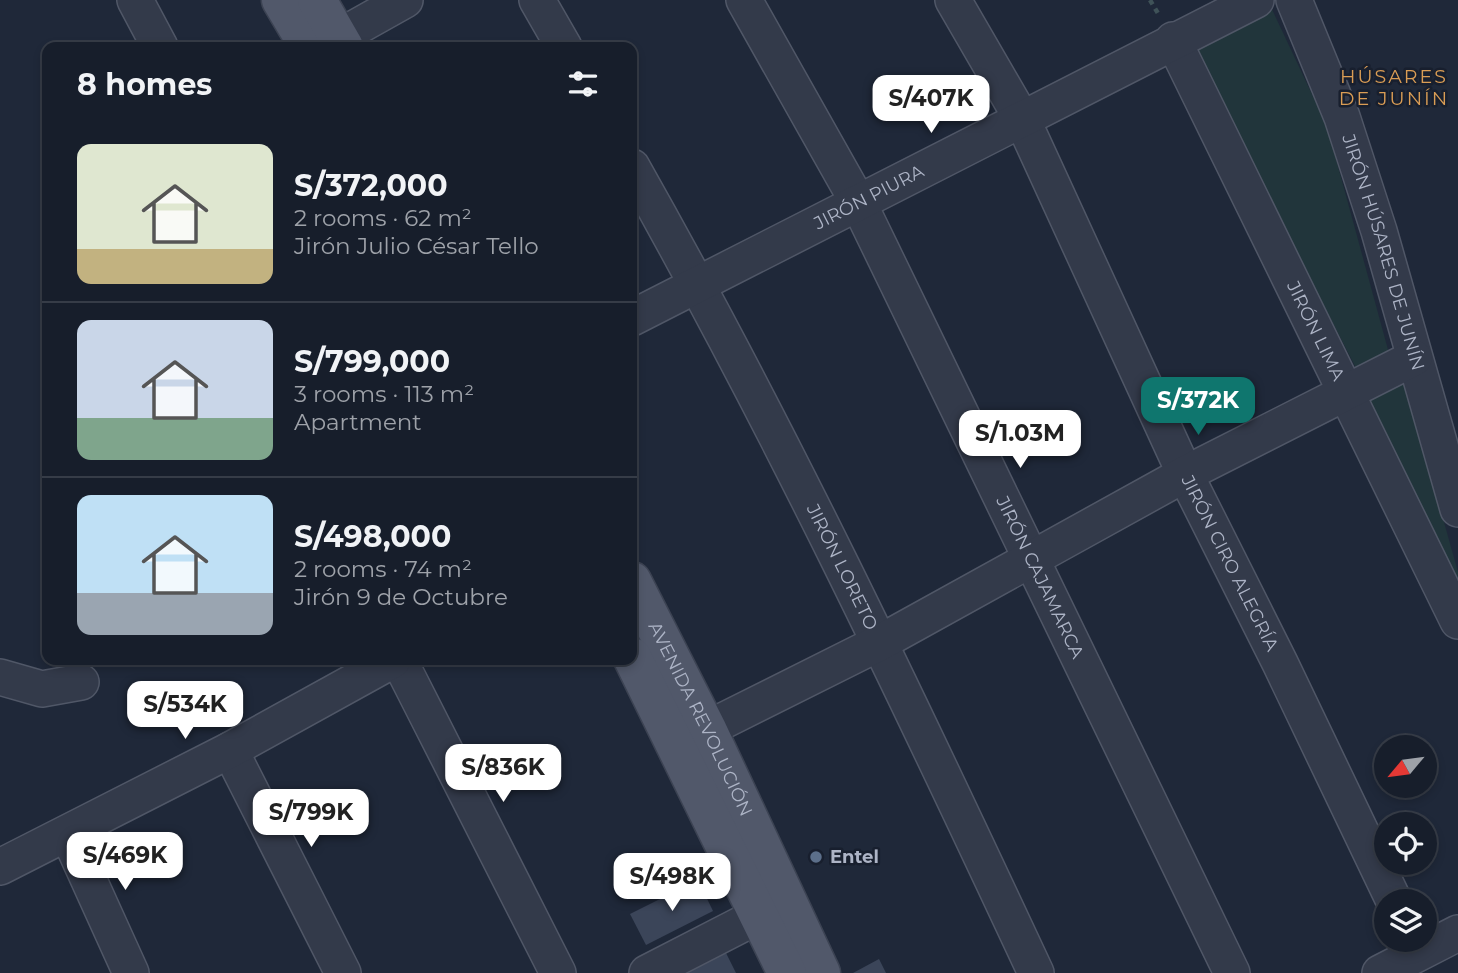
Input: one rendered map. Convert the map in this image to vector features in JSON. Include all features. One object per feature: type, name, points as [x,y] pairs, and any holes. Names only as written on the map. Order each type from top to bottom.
[{"type":"main road","points":[[281,0],[329,42]]},
{"type":"main road","points":[[317,0],[330,42]]},
{"type":"main road","name":"AVENIDA REVOLUCIÓN","points":[[637,591],[707,729],[772,908],[787,973]]},
{"type":"main road","name":"AVENIDA REVOLUCIÓN","points":[[636,665],[772,908],[821,973]]},
{"type":"street","points":[[135,0],[157,42]]},
{"type":"street","points":[[334,42],[405,0]]},
{"type":"street","points":[[537,0],[561,42]]},
{"type":"street","name":"JIRÓN CAJAMARCA","points":[[744,0],[859,204],[1232,973]]},
{"type":"street","name":"JIRÓN CIRO ALEGRÍA","points":[[953,0],[1022,119],[1185,474],[1280,663],[1388,889]]},
{"type":"street","name":"JIRÓN PIURA","points":[[637,315],[1256,0]]},
{"type":"street","name":"JIRÓN HÚSARES DE JUNÍN","points":[[1294,0],[1342,117],[1458,509]]},
{"type":"street","name":"JIRÓN LIMA","points":[[1173,40],[1458,621]]},
{"type":"street","name":"JIRÓN LORETO","points":[[637,176],[698,284],[881,642],[1036,973]]},
{"type":"street","points":[[707,729],[881,642],[1185,474],[1415,358]]},
{"type":"street","points":[[0,867],[230,750],[384,665]]},
{"type":"street","points":[[402,665],[558,973]]},
{"type":"street","points":[[0,677],[42,689],[81,682]]},
{"type":"street","points":[[230,750],[342,973]]},
{"type":"street","points":[[68,834],[131,973]]},
{"type":"street","points":[[647,973],[772,908]]},
{"type":"street","points":[[1380,973],[1458,933]]},
{"type":"shaded area","points":[[1268,1],[1327,126],[1390,357],[1358,372],[1188,42]]},
{"type":"shaded area","points":[[1404,380],[1458,572],[1458,581],[1453,583],[1364,396]]},
{"type":"building","points":[[698,880],[713,911],[646,945],[630,914]]},
{"type":"building","points":[[725,951],[736,973],[682,973]]},
{"type":"building","points":[[879,959],[886,973],[853,973]]},
{"type":"place","name":"Entel","points":[[816,857]]},
{"type":"district","name":"HÚSARES DE JUNÍN","points":[[1394,87]]}]
